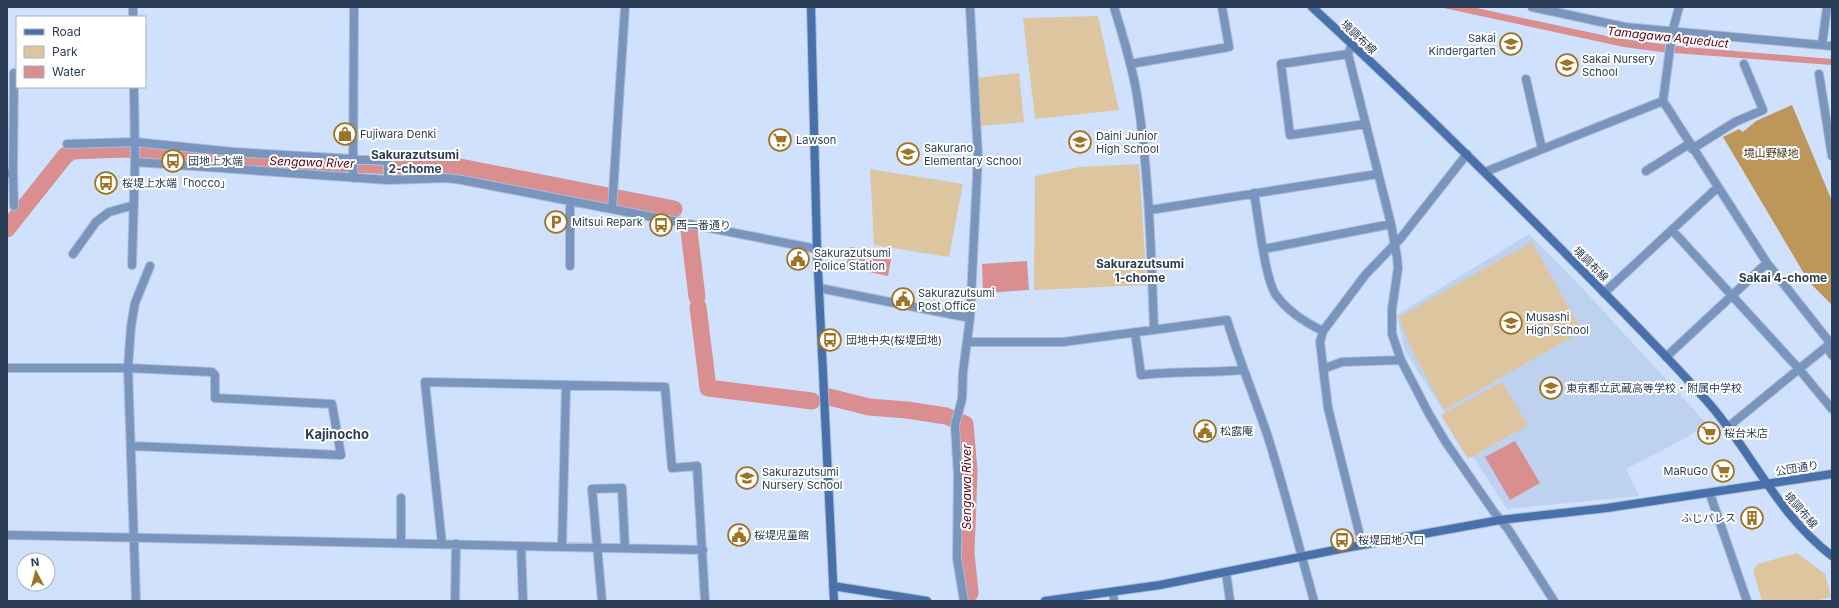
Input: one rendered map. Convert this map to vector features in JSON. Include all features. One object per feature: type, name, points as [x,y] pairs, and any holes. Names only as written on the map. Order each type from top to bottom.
[{"type":"street","points":[[353,178],[354,7]]},
{"type":"street","points":[[612,209],[625,7]]},
{"type":"street","points":[[811,7],[818,288],[834,601]]},
{"type":"street","points":[[964,601],[957,558],[958,476],[955,425],[959,413],[968,342],[978,156],[970,7]]},
{"type":"street","points":[[1114,7],[1137,94],[1150,210],[1154,328]]},
{"type":"street","points":[[1130,64],[1229,48],[1222,7]]},
{"type":"street","name":"境調布線","points":[[1312,7],[1467,154],[1666,357],[1706,400],[1728,427],[1742,446],[1766,485],[1800,528],[1832,556]]},
{"type":"street","points":[[1532,7],[1672,37],[1832,46]]},
{"type":"street","points":[[1679,7],[1669,54],[1663,101],[1691,147],[1767,263],[1830,343],[1830,352],[1832,355]]},
{"type":"street","points":[[1822,45],[1827,7]]},
{"type":"street","points":[[1352,44],[1348,54],[1391,224],[1397,242],[1398,268],[1393,293],[1392,334],[1401,360],[1429,414],[1500,520],[1508,529],[1554,601]]},
{"type":"street","points":[[1348,54],[1281,64],[1290,135],[1366,124]]},
{"type":"street","points":[[1646,171],[1735,122],[1763,110],[1744,64]]},
{"type":"street","points":[[13,73],[10,122],[10,173],[14,206]]},
{"type":"street","points":[[1819,74],[1832,156]]},
{"type":"street","points":[[1526,78],[1542,148]]},
{"type":"street","points":[[132,265],[135,160],[134,88]]},
{"type":"street","points":[[1485,172],[1663,101]]},
{"type":"street","points":[[67,144],[135,142],[234,152],[388,161],[388,180]]},
{"type":"street","points":[[1362,544],[1328,408],[1320,342],[1323,331],[1366,274],[1397,242],[1467,154]]},
{"type":"street","points":[[135,160],[353,178],[388,180],[446,178],[462,180],[817,249]]},
{"type":"street","points":[[1150,210],[1378,174]]},
{"type":"street","points":[[1604,293],[1718,187]]},
{"type":"street","points":[[1254,193],[1269,279],[1276,295],[1308,324],[1323,331]]},
{"type":"street","points":[[570,202],[570,266]]},
{"type":"street","points":[[73,254],[96,222],[109,212],[134,205]]},
{"type":"street","points":[[1264,248],[1391,224]]},
{"type":"street","points":[[1672,230],[1799,369],[1832,409]]},
{"type":"street","points":[[1666,357],[1767,263]]},
{"type":"street","points":[[136,601],[132,446],[128,368],[131,326],[135,303],[150,266]]},
{"type":"street","points":[[818,288],[970,318]]},
{"type":"street","points":[[968,342],[1062,342],[1154,328],[1227,320],[1242,370],[1254,398],[1268,439],[1314,601]]},
{"type":"street","points":[[1135,332],[1142,375],[1167,372],[1214,372],[1242,370]]},
{"type":"street","points":[[1728,427],[1830,343]]},
{"type":"street","points":[[1323,369],[1342,362],[1401,360]]},
{"type":"street","points":[[7,368],[128,368],[212,372],[215,375],[215,398],[332,404],[341,455],[132,446]]},
{"type":"street","points":[[442,544],[425,382],[665,387],[672,468],[697,466],[705,601]]},
{"type":"street","points":[[562,547],[566,386]]},
{"type":"street","name":"公団通り","points":[[1045,601],[1114,597],[1301,556],[1500,520],[1607,508],[1710,494],[1832,474]]},
{"type":"street","points":[[602,601],[596,548],[592,489],[622,488],[625,548]]},
{"type":"street","points":[[1710,494],[1747,601]]},
{"type":"street","points":[[401,498],[401,543]]},
{"type":"street","points":[[7,535],[703,550]]},
{"type":"street","points":[[455,601],[456,544]]},
{"type":"street","points":[[521,546],[523,601]]},
{"type":"street","points":[[1226,572],[1230,601]]},
{"type":"street","points":[[833,586],[927,601]]},
{"type":"shaded area","name":"東京都立武蔵高等学校・附属中学校","points":[[1529,234],[1583,289],[1707,424],[1684,439],[1626,469],[1639,496],[1507,509],[1405,351],[1397,315]]},
{"type":"green space","points":[[1098,16],[1119,110],[1035,119],[1023,18]]},
{"type":"green space","points":[[1019,73],[1024,122],[981,126],[976,78]]},
{"type":"green space","name":"境山野緑地","points":[[1792,105],[1832,201],[1832,305],[1809,282],[1723,137],[1739,129],[1743,132],[1756,121]]},
{"type":"green space","points":[[1139,164],[1147,285],[1034,290],[1035,176],[1080,167]]},
{"type":"green space","points":[[870,169],[963,184],[949,257],[874,245]]},
{"type":"green space","points":[[1532,242],[1582,331],[1444,410],[1410,346],[1399,317]]},
{"type":"green space","points":[[1502,382],[1528,425],[1468,459],[1441,415]]},
{"type":"green space","points":[[1797,553],[1825,574],[1831,597],[1815,601],[1762,601],[1753,570],[1758,564]]},
{"type":"water","points":[[1439,7],[1472,7],[1616,38],[1685,47],[1832,59],[1832,65],[1661,52],[1624,47]]},
{"type":"water","points":[[850,247],[892,254],[888,276],[846,267]]},
{"type":"water","points":[[1027,261],[1029,290],[983,293],[982,264]]},
{"type":"water","points":[[1515,441],[1540,483],[1510,500],[1485,457]]},
{"type":"waterway","name":"Sengawa River","points":[[7,229],[65,156],[72,151],[124,149],[277,161],[396,166],[455,166],[674,209]]},
{"type":"waterway","name":"Sengawa River","points":[[689,231],[697,297]]},
{"type":"waterway","name":"Sengawa River","points":[[698,307],[708,388],[812,401]]},
{"type":"waterway","name":"Sengawa River","points":[[829,397],[869,407],[907,410],[946,416],[965,424],[969,471],[966,553],[970,593]]},
{"type":"place","name":"Sakai Kindergarten","points":[[1511,44]]},
{"type":"place","name":"Sakai Nursery School","points":[[1567,65]]},
{"type":"place","name":"Fujiwara Denki","points":[[345,134]]},
{"type":"place","name":"Lawson","points":[[780,140]]},
{"type":"place","name":"Daini Junior High School","points":[[1080,142]]},
{"type":"place","name":"Sakurano Elementary School","points":[[908,154]]},
{"type":"place","name":"団地上水端","points":[[173,161]]},
{"type":"place","name":"桜堤上水端「hocco」","points":[[106,183]]},
{"type":"place","name":"Mitsui Repark","points":[[556,222]]},
{"type":"place","name":"西一番通り","points":[[661,225]]},
{"type":"place","name":"Sakurazutsumi Police Station","points":[[798,259]]},
{"type":"place","name":"Sakurazutsumi Post Office","points":[[903,299]]},
{"type":"place","name":"Musashi High School","points":[[1511,323]]},
{"type":"place","name":"団地中央(桜堤団地)","points":[[830,340]]},
{"type":"place","name":"東京都立武蔵高等学校・附属中学校","points":[[1551,388]]},
{"type":"place","name":"松露庵","points":[[1205,431]]},
{"type":"place","name":"桜台米店","points":[[1709,433]]},
{"type":"place","name":"MaRuGo","points":[[1723,471]]},
{"type":"place","name":"Sakurazutsumi Nursery School","points":[[747,478]]},
{"type":"place","name":"ふじパレス","points":[[1752,518]]},
{"type":"place","name":"桜堤児童館","points":[[739,535]]},
{"type":"place","name":"桜堤団地入口","points":[[1342,540]]},
{"type":"district","name":"Sakurazutsumi 2-chome","points":[[415,161]]},
{"type":"district","name":"Sakurazutsumi 1-chome","points":[[1140,270]]},
{"type":"district","name":"Sakai 4-chome","points":[[1783,277]]},
{"type":"district","name":"Kajinocho","points":[[337,434]]},
{"type":"water label","name":"Tamagawa Aqueduct","points":[[1668,37]]}]
